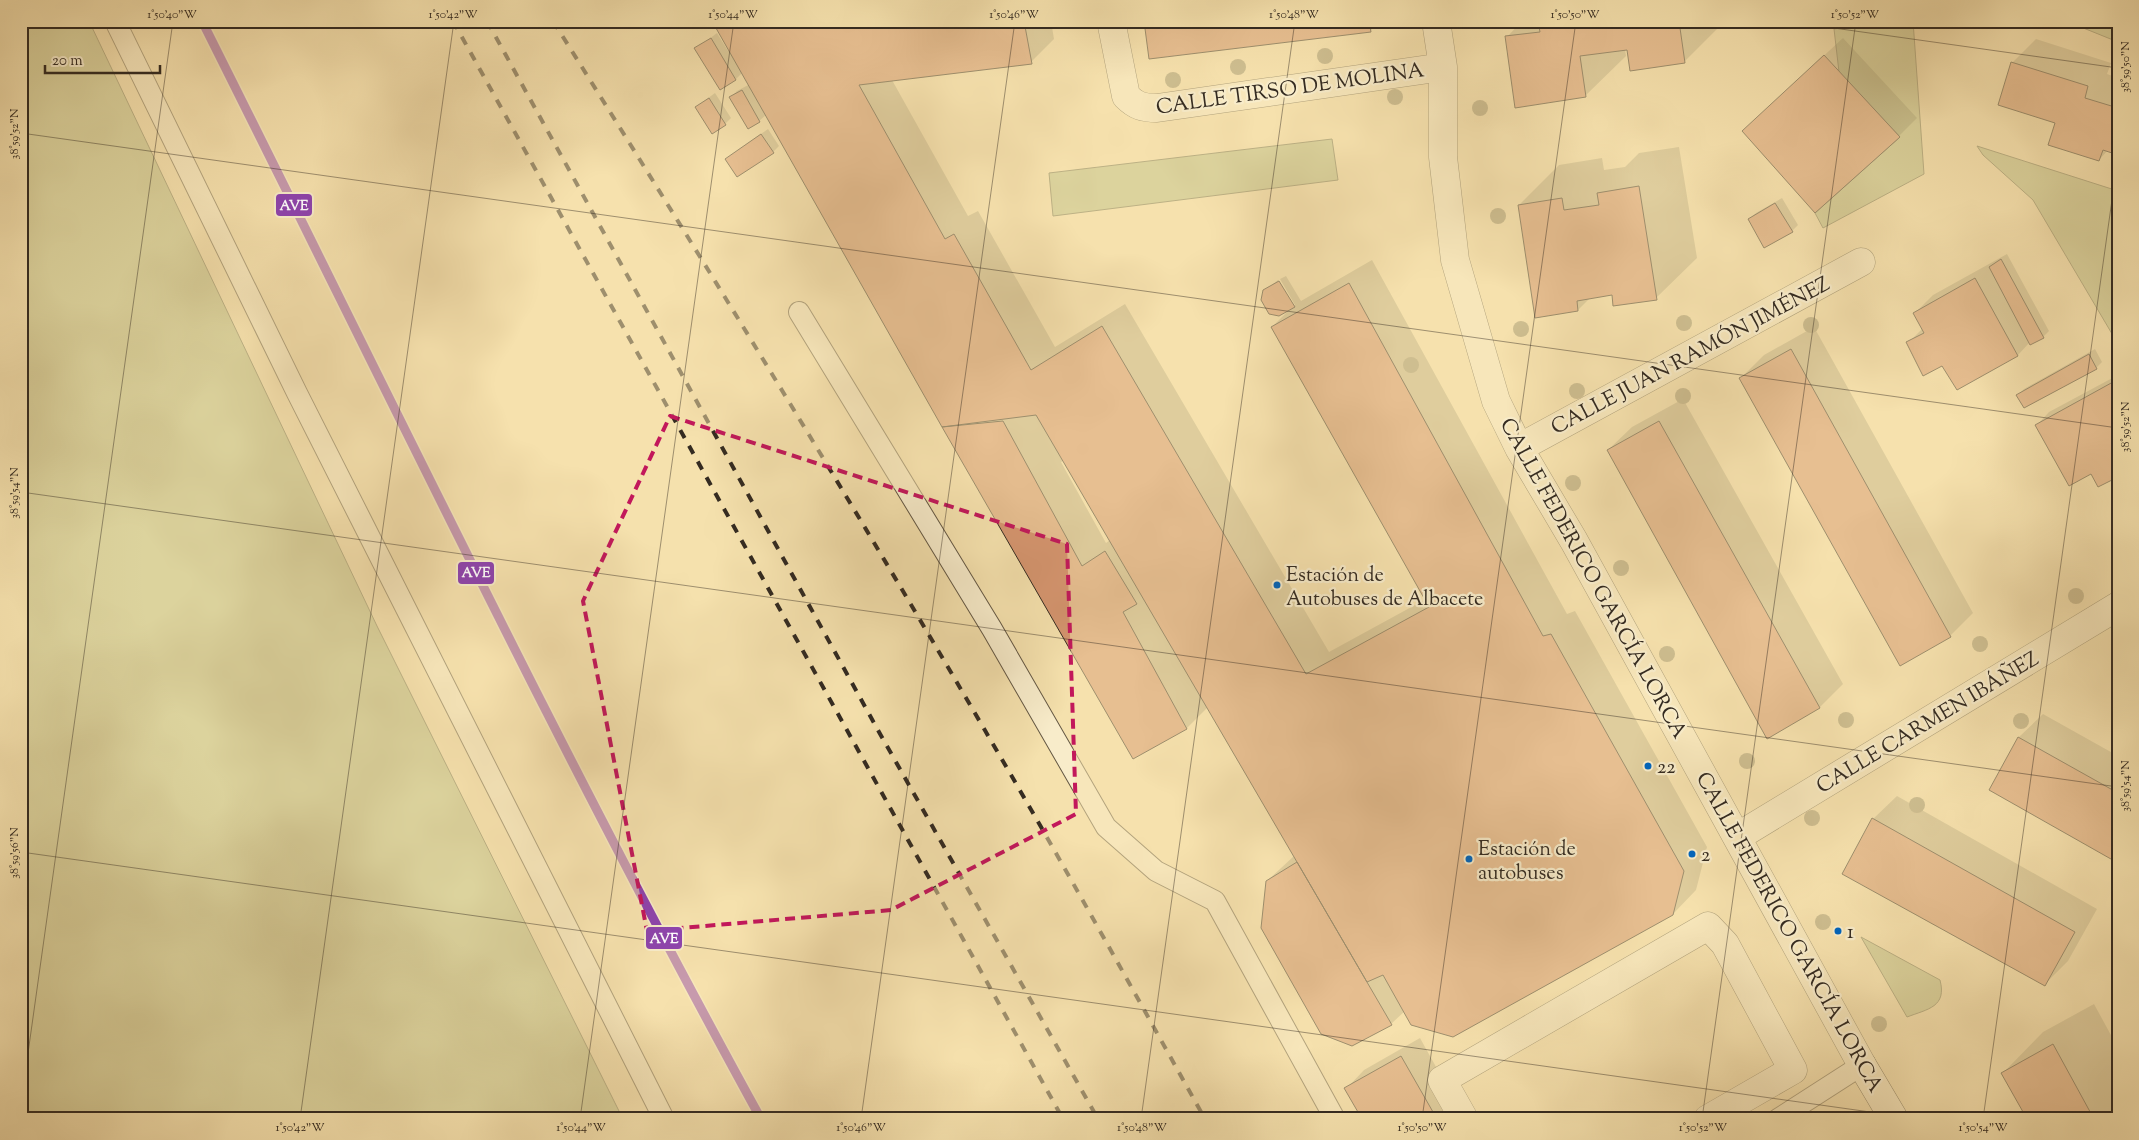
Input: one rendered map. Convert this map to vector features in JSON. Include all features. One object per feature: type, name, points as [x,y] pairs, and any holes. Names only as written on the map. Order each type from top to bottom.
[{"type":"street","name":"CALLE TIRSO DE MOLINA","points":[[1111,21],[1126,96],[1144,108],[1157,108],[1443,67]]},
{"type":"street","name":"CALLE FEDERICO GARCÍA LORCA","points":[[1436,21],[1443,67],[1442,157],[1455,260],[1496,401],[1519,448],[1574,541],[1862,1065],[1894,1119]]},
{"type":"street","name":"CALLE JUAN RAMÓN JIMÉNEZ","points":[[1519,448],[1862,262]]},
{"type":"street","name":"CALLE CARMEN IBÁÑEZ","points":[[1737,838],[2118,606]]},
{"type":"street","points":[[1464,1119],[1442,1080],[1708,926],[1725,944],[1793,1070],[1708,1119]]},
{"type":"lane","points":[[114,21],[306,410],[664,1119]]},
{"type":"lane","points":[[799,312],[992,629],[1106,826],[1156,871],[1215,901],[1335,1119]]},
{"type":"lane","points":[[1778,1119],[1862,1065]]},
{"type":"highlighted area","points":[[670,416],[1067,544],[1076,814],[891,910],[647,931],[583,601]]},
{"type":"green space","points":[[21,21],[89,21],[377,626],[623,1119],[21,1119]]},
{"type":"green space","points":[[1893,21],[1913,21],[1924,174],[1823,228],[1815,213],[1900,137],[1839,72],[1834,29]]},
{"type":"green space","points":[[2066,21],[2118,21],[2118,42]]},
{"type":"green space","points":[[1332,139],[1338,180],[1053,216],[1049,173]]},
{"type":"green space","points":[[1977,146],[2118,191],[2118,344],[2033,200],[1983,155]]},
{"type":"green space","points":[[1861,937],[1940,980],[1941,996],[1934,1006],[1907,1017]]},
{"type":"building","name":"Estación de Autobuses de Albacete","points":[[712,21],[1024,21],[1032,64],[859,85],[945,239],[954,234],[1031,370],[1102,326],[1306,674],[1429,607],[1271,327],[1349,283],[1543,636],[1551,634],[1684,871],[1673,915],[1453,1037],[1411,1025],[1383,975],[1367,982],[1036,415],[942,427]]},
{"type":"building","points":[[1144,21],[1369,21],[1371,32],[1149,59]]},
{"type":"building","points":[[1538,21],[1679,21],[1685,63],[1630,71],[1627,50],[1580,56],[1586,97],[1515,108],[1505,36],[1540,32]]},
{"type":"building","points":[[711,38],[736,80],[720,90],[694,48]]},
{"type":"building","points":[[1824,55],[1900,137],[1815,213],[1742,131]]},
{"type":"building","points":[[2011,62],[2088,86],[2085,98],[2118,108],[2118,155],[2103,150],[2099,161],[2048,145],[2055,123],[1998,105]]},
{"type":"building","points":[[742,90],[760,122],[748,129],[729,97]]},
{"type":"building","points":[[709,98],[726,125],[712,134],[695,107]]},
{"type":"building","points":[[761,134],[774,153],[737,177],[725,159]]},
{"type":"building","points":[[1639,186],[1657,300],[1613,306],[1612,295],[1577,301],[1578,311],[1535,318],[1518,205],[1562,198],[1564,210],[1599,205],[1597,193]]},
{"type":"building","points":[[1775,203],[1793,232],[1764,248],[1748,219]]},
{"type":"building","points":[[2001,259],[2044,338],[2030,345],[1989,267]]},
{"type":"building","points":[[1975,278],[2018,356],[1957,390],[1942,366],[1923,376],[1906,342],[1924,333],[1913,313]]},
{"type":"building","points":[[1279,281],[1295,307],[1279,316],[1269,314],[1261,300],[1263,290]]},
{"type":"building","points":[[1791,349],[1951,637],[1900,666],[1739,378]]},
{"type":"building","points":[[2089,354],[2097,369],[2024,408],[2016,395]]},
{"type":"building","points":[[2113,382],[2118,392],[2118,477],[2098,487],[2091,474],[2069,486],[2035,425]]},
{"type":"building","points":[[1003,421],[1082,566],[1105,551],[1137,604],[1123,612],[1187,729],[1133,759],[942,427]]},
{"type":"building","points":[[1659,421],[1820,708],[1767,739],[1607,450]]},
{"type":"building","points":[[2018,737],[2118,793],[2118,863],[1989,790]]},
{"type":"building","points":[[1872,818],[2075,932],[2045,986],[1842,874]]},
{"type":"building","points":[[1297,862],[1392,1025],[1352,1046],[1321,1034],[1261,928],[1266,881]]},
{"type":"building","points":[[2053,1044],[2094,1119],[2027,1119],[2001,1073]]},
{"type":"building","points":[[1401,1056],[1437,1119],[1362,1119],[1344,1088]]},
{"type":"railway","points":[[453,21],[1063,1119]]},
{"type":"railway","points":[[487,21],[879,732],[1098,1119]]},
{"type":"railway","points":[[553,21],[774,378],[937,648],[1045,834],[1205,1119]]},
{"type":"transit line","name":"AVE","points":[[202,21],[476,573],[616,847],[761,1119]]},
{"type":"place","name":"Estación de Autobuses de Albacete","points":[[1277,585]]},
{"type":"place","name":"22","points":[[1648,766]]},
{"type":"place","name":"2","points":[[1692,854]]},
{"type":"place","name":"Estación de autobuses","points":[[1469,859]]},
{"type":"place","name":"1","points":[[1838,931]]}]
